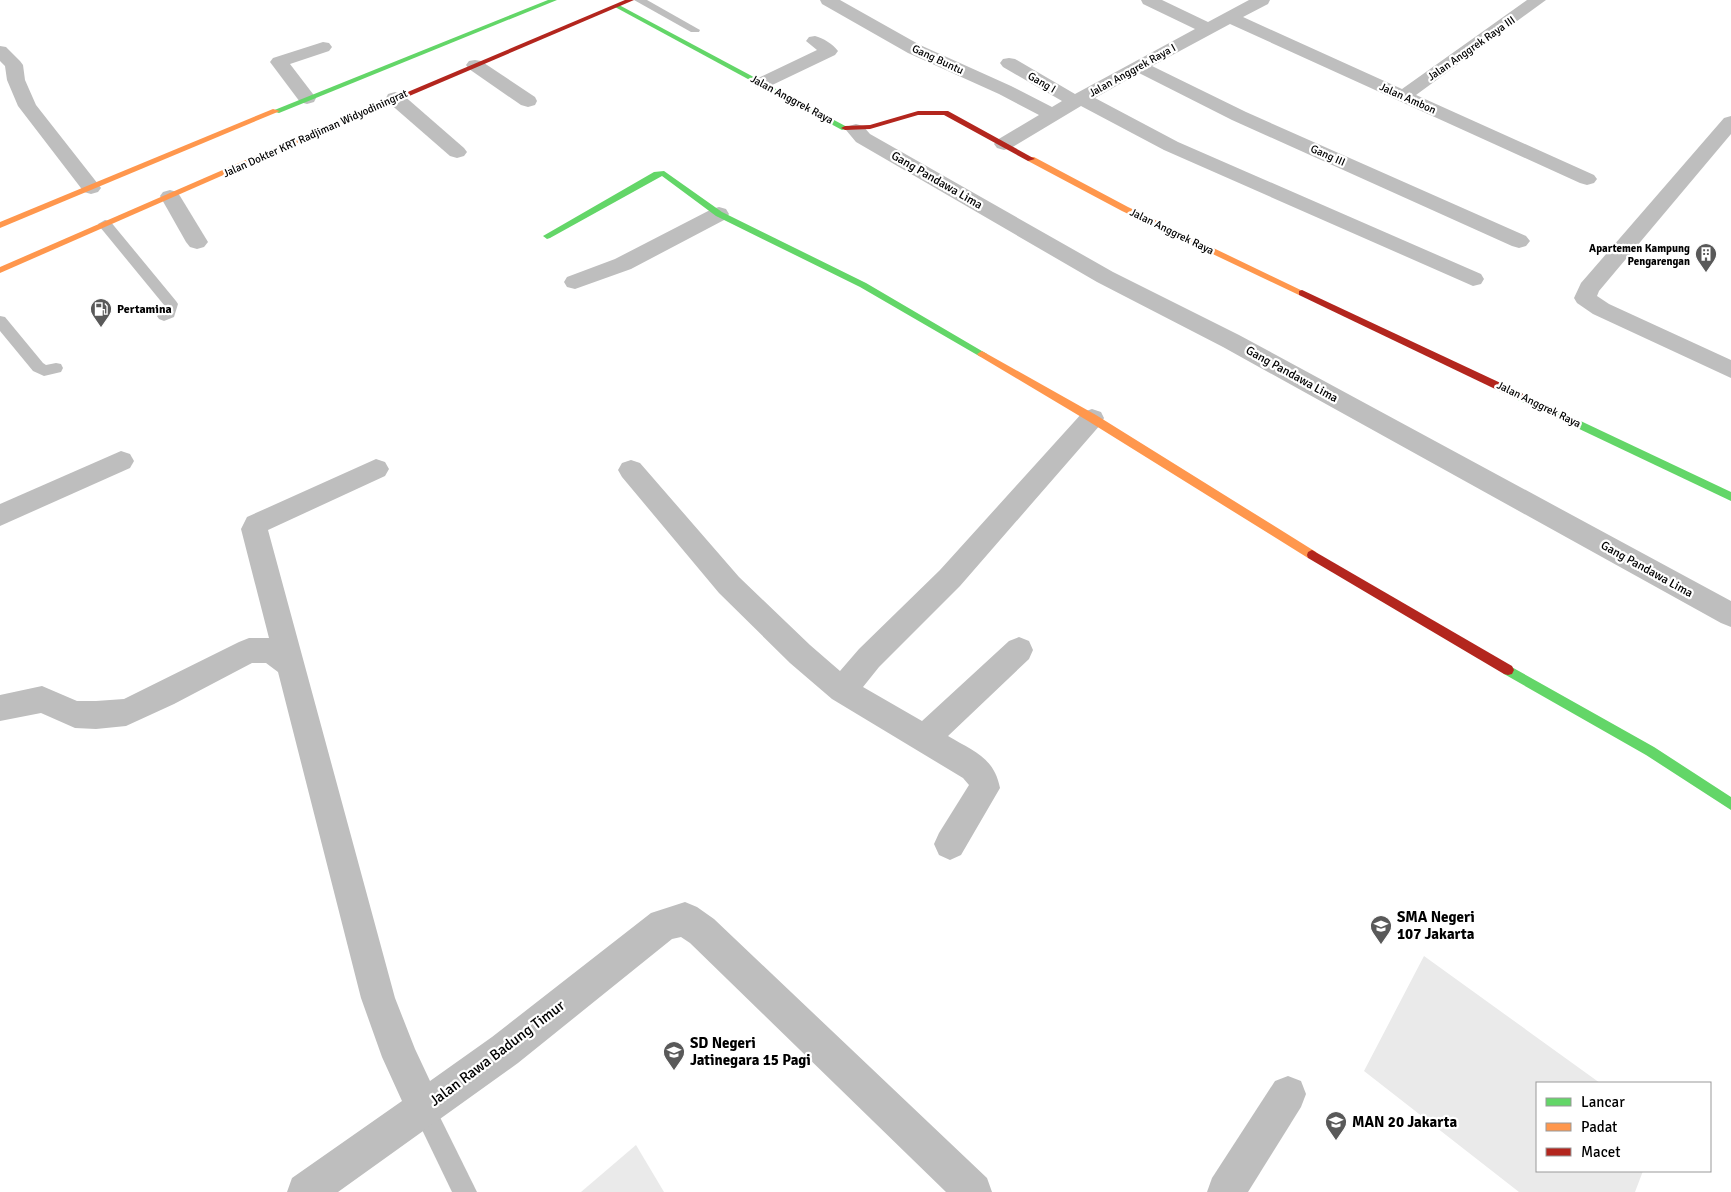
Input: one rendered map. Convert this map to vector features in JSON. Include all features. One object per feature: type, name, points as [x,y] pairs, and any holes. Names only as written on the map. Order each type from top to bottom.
[{"type":"street","points":[[0,225],[306,98],[554,0]]},
{"type":"street","name":"Jalan Dokter KRT Radjiman Widyodiningrat","points":[[0,270],[395,98],[631,0]]},
{"type":"street","name":"Gang Buntu","points":[[828,0],[914,49],[1005,90],[1051,114]]},
{"type":"street","points":[[1149,0],[1208,29]]},
{"type":"street","name":"Jalan Anggrek Raya I","points":[[1004,144],[1051,114],[1262,0]]},
{"type":"street","name":"Jalan Anggrek Raya III","points":[[1404,96],[1538,0]]},
{"type":"street","name":"Jalan Anggrek Raya","points":[[617,6],[846,128],[856,130],[917,112],[931,110],[945,113],[1125,209],[1731,497]]},
{"type":"street","name":"Jalan Ambon","points":[[1230,18],[1587,179]]},
{"type":"street","points":[[762,83],[829,51],[815,41]]},
{"type":"street","points":[[306,98],[279,62],[323,47]]},
{"type":"street","points":[[0,51],[14,65],[16,80],[27,106],[91,188]]},
{"type":"street","name":"Gang I","points":[[1008,63],[1077,100],[1171,146],[1473,279]]},
{"type":"street","points":[[475,65],[528,101]]},
{"type":"street","name":"Gang III","points":[[1138,66],[1240,116],[1519,241]]},
{"type":"street","points":[[395,98],[457,152]]},
{"type":"street","points":[[1731,122],[1589,288],[1585,298],[1601,310],[1731,370]]},
{"type":"street","name":"Gang Pandawa Lima","points":[[856,130],[863,138],[1106,277],[1231,341],[1731,615]]},
{"type":"street","points":[[547,236],[660,173],[664,174],[719,214],[863,285],[1092,418],[1355,582],[1538,688],[1650,750],[1731,804]]},
{"type":"street","points":[[170,196],[198,242]]},
{"type":"street","points":[[575,282],[645,254],[719,214]]},
{"type":"street","points":[[842,690],[899,627],[950,578],[1092,418]]},
{"type":"street","points":[[0,516],[120,461]]},
{"type":"street","name":"Jalan Rawa Badung Timur","points":[[376,469],[256,524],[254,529],[378,998],[400,1057],[424,1108],[505,1050],[663,925],[685,919],[702,932],[973,1192]]},
{"type":"street","points":[[630,470],[729,584],[800,654],[842,690],[974,768],[983,778],[985,788],[950,844]]},
{"type":"street","points":[[0,708],[42,700],[75,714],[96,715],[126,712],[164,695],[249,651],[271,650],[291,665]]},
{"type":"street","points":[[924,739],[1020,650]]},
{"type":"street","points":[[1226,1192],[1288,1094]]},
{"type":"street","points":[[306,1192],[424,1108]]},
{"type":"lane","points":[[639,0],[695,30]]},
{"type":"lane","points":[[105,224],[171,304],[172,309],[164,316]]},
{"type":"lane","points":[[0,321],[38,367],[44,371],[56,368]]},
{"type":"lane","points":[[424,1108],[465,1192]]},
{"type":"shaded area","points":[[1424,956],[1599,1082],[1536,1082],[1536,1172],[1643,1172],[1635,1192],[1519,1192],[1364,1071]]},
{"type":"shaded area","points":[[636,1145],[664,1192],[581,1192]]},
{"type":"traffic: fast","points":[[276,111],[554,0]]},
{"type":"traffic: fast","points":[[617,6],[845,128]]},
{"type":"traffic: fast","points":[[547,236],[657,174],[664,173],[719,214],[863,285],[982,354]]},
{"type":"traffic: fast","points":[[1519,396],[1731,497]]},
{"type":"traffic: fast","points":[[1508,670],[1650,751],[1731,804]]},
{"type":"traffic: slow","points":[[0,225],[276,111]]},
{"type":"traffic: slow","points":[[0,270],[343,121]]},
{"type":"traffic: slow","points":[[1031,159],[1125,209],[1302,293]]},
{"type":"traffic: slow","points":[[982,354],[1092,418],[1312,555]]},
{"type":"traffic: jam","points":[[343,121],[631,0]]},
{"type":"traffic: jam","points":[[845,128],[870,127],[918,113],[945,113],[1031,159]]},
{"type":"traffic: jam","points":[[1302,293],[1519,396]]},
{"type":"traffic: jam","points":[[1312,555],[1508,670]]},
{"type":"place","name":"Apartemen Kampung Pengarengan","points":[[1706,273]]},
{"type":"place","name":"Pertamina","points":[[101,328]]},
{"type":"place","name":"SMA Negeri 107 Jakarta","points":[[1381,945]]},
{"type":"place","name":"SD Negeri Jatinegara 15 Pagi","points":[[674,1071]]},
{"type":"place","name":"MAN 20 Jakarta","points":[[1336,1141]]}]
